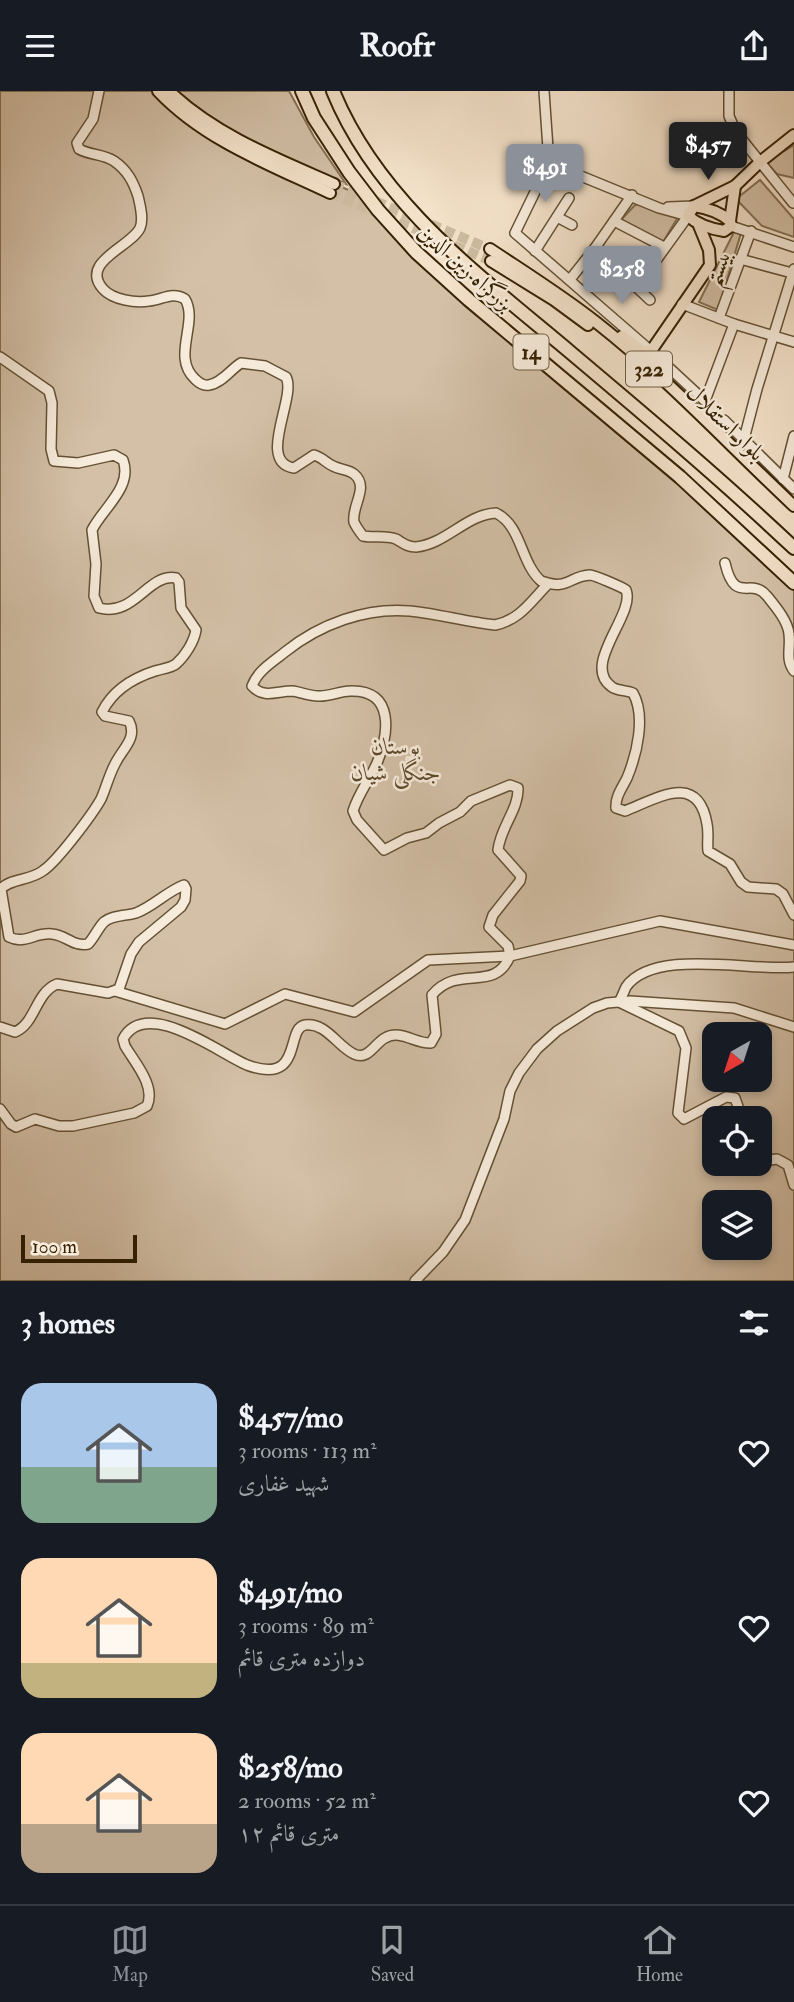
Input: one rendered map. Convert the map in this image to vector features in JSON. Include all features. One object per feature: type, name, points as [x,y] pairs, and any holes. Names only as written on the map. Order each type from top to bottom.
[{"type":"highway","name":"بزرگراه زین الدین","points":[[333,91],[368,155],[423,223],[476,272],[696,459],[794,548]]},
{"type":"highway","name":"بزرگراه زین الدین","points":[[304,97],[349,172],[378,210],[416,252],[469,300],[680,477],[794,583]]},
{"type":"main road","points":[[158,91],[177,110],[227,142],[332,189],[223,131],[169,91]]},
{"type":"main road","points":[[293,91],[304,97]]},
{"type":"main road","points":[[691,211],[735,186],[794,135]]},
{"type":"main road","points":[[698,223],[724,231],[730,224],[735,186]]},
{"type":"main road","points":[[569,302],[596,316],[642,351],[651,351],[710,265],[709,250],[691,211]]},
{"type":"main road","points":[[691,211],[714,211],[730,224]]},
{"type":"main road","name":"بلوار استقلال","points":[[490,249],[569,302],[644,364],[794,506]]},
{"type":"main road","name":"بلوار استقلال","points":[[491,261],[554,300],[592,328],[794,516]]},
{"type":"street","points":[[99,91],[93,119],[77,143],[79,149],[113,160],[129,175],[135,184],[141,205],[142,224],[132,237],[100,264],[97,271],[103,289],[112,296],[125,300],[150,301],[169,295],[179,295],[185,299],[189,312],[185,362],[192,376],[201,384],[208,386],[219,382],[241,363],[265,366],[286,377],[290,389],[278,440],[281,459],[285,465],[293,468],[314,455],[358,478],[361,487],[354,522],[363,536],[391,537],[412,547],[420,546],[443,539],[490,513],[496,513],[512,527],[526,562],[535,576],[548,584],[569,583],[590,575],[622,587],[629,596],[628,603],[606,648],[602,669],[612,688],[633,693],[637,701],[638,727],[635,755],[628,776],[615,800],[616,808],[625,811],[677,791],[691,795],[705,813],[708,851],[730,863],[741,882],[748,887],[776,889],[783,894],[794,915]]},
{"type":"street","points":[[544,91],[549,163],[515,233],[705,401],[734,324]]},
{"type":"street","points":[[729,91],[729,116],[736,132],[793,203]]},
{"type":"street","points":[[549,163],[659,208],[691,211]]},
{"type":"street","points":[[572,277],[632,195]]},
{"type":"street","points":[[536,251],[569,198]]},
{"type":"street","points":[[637,288],[691,211]]},
{"type":"street","points":[[557,217],[572,225]]},
{"type":"street","points":[[614,221],[664,247]]},
{"type":"street","points":[[730,224],[794,247]]},
{"type":"street","name":"بیستم","points":[[719,318],[751,231]]},
{"type":"street","points":[[595,248],[650,300]]},
{"type":"street","points":[[740,259],[793,271],[744,439]]},
{"type":"street","points":[[682,304],[734,324],[794,342]]},
{"type":"street","points":[[0,357],[49,391],[52,403],[51,449],[54,461],[78,463],[114,455],[123,460],[126,468],[122,487],[92,530],[96,559],[94,596],[99,608],[122,608],[162,578],[176,577],[181,608],[196,630],[192,643],[175,665],[136,678],[106,704],[102,712],[106,716],[129,721],[132,730],[128,744],[115,764],[100,799],[52,863],[31,878],[12,881],[1,889],[9,937],[26,941],[46,934],[56,934],[80,946],[88,944],[104,922],[138,912],[184,885],[185,901],[139,942],[131,954],[119,989],[108,993],[57,984],[45,992],[24,1027],[15,1032],[0,1027]]},
{"type":"street","points":[[724,420],[794,489]]},
{"type":"street","points":[[783,479],[794,436]]},
{"type":"street","points":[[726,563],[730,581],[740,588],[757,589],[765,593],[785,623],[790,637],[788,657],[794,671]]},
{"type":"street","points":[[0,1109],[16,1127],[36,1119],[59,1126],[73,1126],[134,1113],[147,1106],[150,1099],[149,1090],[123,1038],[127,1031],[138,1025],[158,1024],[181,1031],[200,1038],[247,1065],[262,1067],[285,1064],[292,1052],[294,1034],[300,1027],[307,1025],[320,1029],[354,1054],[361,1056],[369,1053],[383,1038],[394,1035],[431,1043],[436,1034],[432,995],[454,979],[489,977],[501,970],[510,956],[508,946],[489,927],[490,920],[521,876],[498,850],[499,839],[517,801],[519,793],[516,785],[479,797],[426,833],[407,838],[384,850],[357,820],[353,811],[378,761],[387,715],[383,705],[372,696],[351,691],[318,697],[290,691],[269,694],[258,692],[252,686],[263,669],[308,634],[342,621],[383,611],[410,611],[495,625],[518,617],[548,584]]},
{"type":"street","points":[[114,991],[225,1024],[285,994],[355,1011],[428,960],[510,956],[660,921],[794,945]]},
{"type":"street","points":[[620,1002],[627,985],[646,972],[661,967],[706,964],[778,969],[794,967]]},
{"type":"street","points":[[415,1281],[443,1252],[465,1220],[504,1119],[510,1091],[519,1073],[537,1049],[557,1031],[593,1008],[641,1001],[734,1008],[794,1027]]},
{"type":"street","points":[[620,1002],[679,1031],[686,1048],[678,1113],[684,1119],[702,1110]]},
{"type":"street","points":[[709,1106],[726,1097],[735,1098],[738,1106]]},
{"type":"street","points":[[772,1160],[777,1159],[788,1165],[794,1185]]},
{"type":"green space","name":"بوستان جنگلی شیان","points":[[0,91],[289,91],[314,137],[346,184],[338,180],[335,184],[373,201],[408,241],[794,581],[794,1281],[0,1281]]},
{"type":"green space","points":[[794,145],[794,178],[777,174],[766,162]]},
{"type":"green space","points":[[760,180],[794,219],[794,237],[762,226],[736,199]]},
{"type":"green space","points":[[640,204],[678,217],[663,242],[620,221],[635,205]]},
{"type":"green space","points":[[734,232],[741,233],[718,310],[699,302]]},
{"type":"tunnel","points":[[334,184],[490,249]]},
{"type":"tunnel","points":[[330,193],[491,261]]}]
